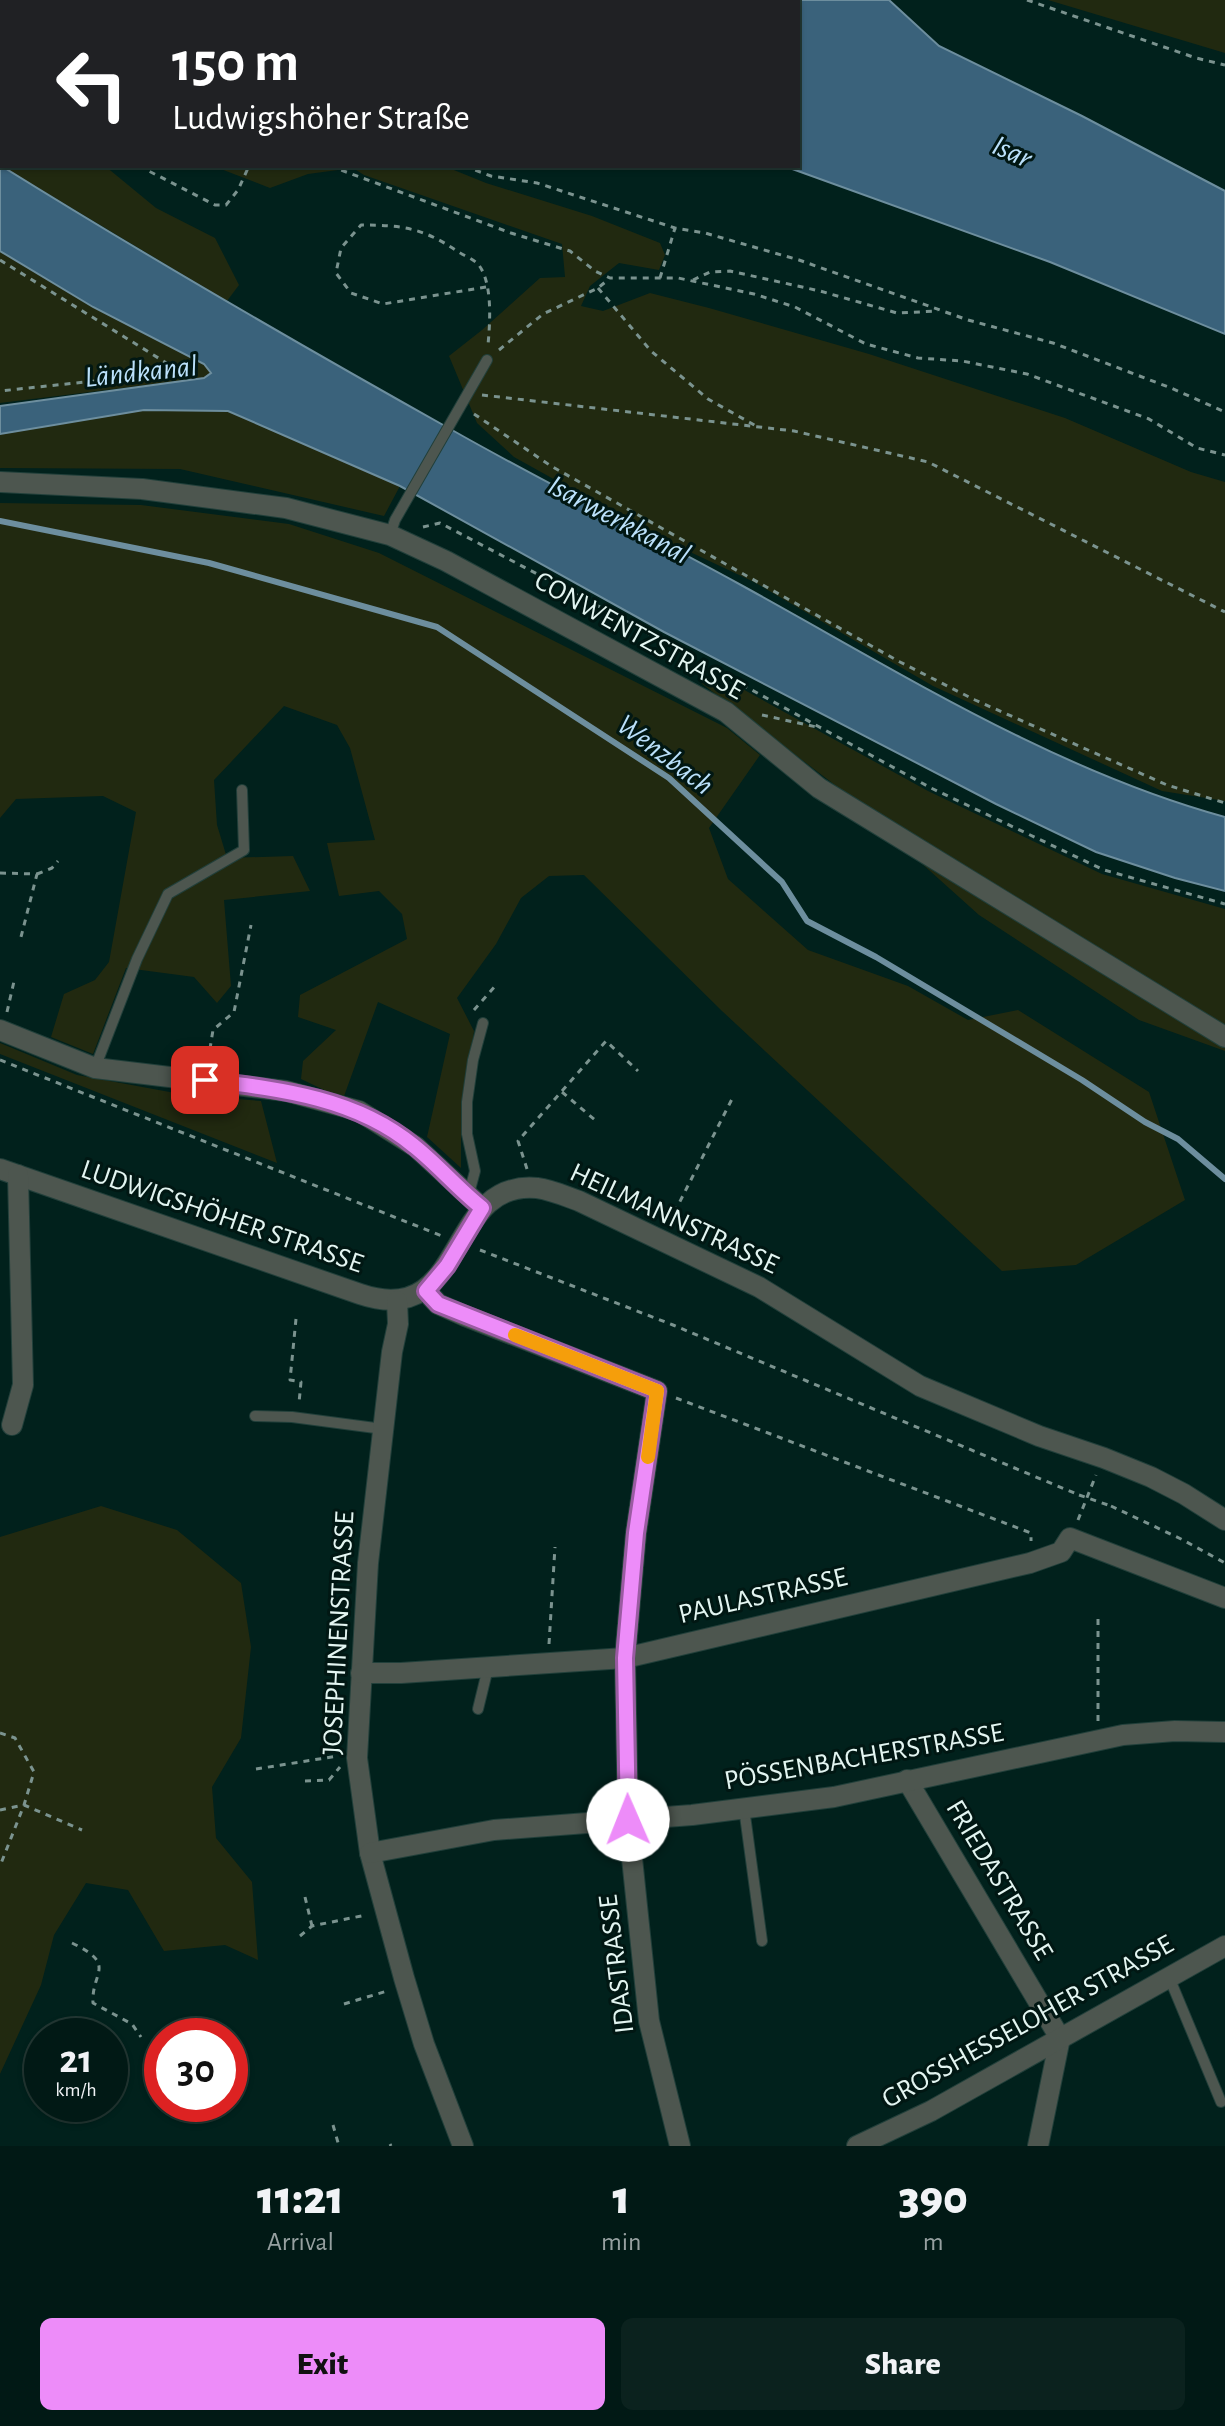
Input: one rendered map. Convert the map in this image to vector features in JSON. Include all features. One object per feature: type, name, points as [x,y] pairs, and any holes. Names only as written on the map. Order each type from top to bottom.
[{"type":"street","name":"CONWENTZSTRASSE","points":[[0,482],[142,489],[258,504],[286,508],[390,535],[446,561],[726,712],[819,788],[1225,1037]]},
{"type":"street","points":[[1,1031],[95,1068],[286,1091],[359,1111],[416,1147],[475,1203],[447,1266],[426,1291],[397,1301]]},
{"type":"street","points":[[9,1172],[23,1385],[12,1425]]},
{"type":"street","name":"LUDWIGSHÖHER STRASSE","points":[[9,1172],[374,1299],[397,1301]]},
{"type":"street","name":"HEILMANNSTRASSE","points":[[475,1203],[505,1192],[533,1188],[579,1201],[759,1287],[920,1386],[1162,1483],[1225,1520]]},
{"type":"street","points":[[426,1291],[438,1304],[465,1316],[657,1391]]},
{"type":"street","name":"JOSEPHINENSTRASSE","points":[[397,1301],[398,1324],[368,1563],[357,1757],[370,1853],[406,1986],[424,2044],[463,2146]]},
{"type":"street","name":"IDASTRASSE","points":[[657,1391],[636,1533],[625,1658],[628,1820],[649,2021],[680,2146]]},
{"type":"street","points":[[1070,1538],[1225,1598]]},
{"type":"street","name":"PAULASTRASSE","points":[[361,1673],[625,1658],[1030,1563],[1061,1552],[1070,1538]]},
{"type":"street","name":"PÖSSENBACHERSTRASSE","points":[[370,1853],[494,1830],[628,1820],[834,1797],[1123,1735],[1175,1731],[1225,1732]]},
{"type":"street","name":"FRIEDASTRASSE","points":[[907,1780],[1060,2038]]},
{"type":"street","name":"GROSSHESSELOHER STRASSE","points":[[857,2146],[931,2111],[1225,1946]]},
{"type":"street","points":[[1038,2146],[1060,2038]]},
{"type":"lane","points":[[390,535],[487,360]]},
{"type":"lane","points":[[95,1068],[137,959],[168,894],[244,850],[242,790]]},
{"type":"lane","points":[[475,1203],[475,1171],[467,1134],[467,1102],[473,1060],[483,1023]]},
{"type":"lane","points":[[255,1416],[292,1417],[383,1429]]},
{"type":"lane","points":[[478,1709],[488,1668]]},
{"type":"lane","points":[[744,1808],[762,1941]]},
{"type":"lane","points":[[1169,1977],[1221,2102]]},
{"type":"path","points":[[1027,0],[1225,65]]},
{"type":"path","points":[[143,168],[215,205],[226,205],[238,190],[248,168]]},
{"type":"path","points":[[335,168],[511,233],[570,251],[595,271],[610,278],[693,280],[754,294],[795,307],[866,344],[918,358],[962,361],[1027,374],[1149,419],[1197,448],[1225,455]]},
{"type":"path","points":[[469,168],[491,176],[537,183],[675,228],[705,233],[799,260],[942,311],[1053,343],[1225,412]]},
{"type":"path","points":[[486,287],[383,304],[351,293],[336,273],[341,248],[361,225],[389,225],[432,234],[479,265],[486,287],[491,303],[488,345]]},
{"type":"path","points":[[660,278],[675,228]]},
{"type":"path","points":[[0,260],[181,372],[0,391]]},
{"type":"path","points":[[0,270],[5,263]]},
{"type":"path","points":[[693,280],[710,272],[730,271],[897,313],[942,311]]},
{"type":"path","points":[[487,360],[543,314],[598,288],[610,278]]},
{"type":"path","points":[[598,288],[651,351],[708,399],[757,427]]},
{"type":"path","points":[[468,394],[794,431],[928,462],[1225,612]]},
{"type":"path","points":[[461,405],[551,466],[900,662],[975,700],[1167,785],[1225,803]]},
{"type":"path","points":[[390,535],[440,523],[931,788],[1104,870],[1225,904]]},
{"type":"path","points":[[759,714],[824,729]]},
{"type":"path","points":[[0,873],[37,874],[52,868],[58,861]]},
{"type":"path","points":[[20,941],[37,874]]},
{"type":"path","points":[[205,1080],[213,1030],[234,1012],[251,925]]},
{"type":"path","points":[[1,1031],[15,977]]},
{"type":"path","points":[[533,1188],[518,1141],[606,1041],[638,1071]]},
{"type":"path","points":[[0,1060],[442,1236]]},
{"type":"path","points":[[562,1092],[595,1120]]},
{"type":"path","points":[[660,1240],[733,1097]]},
{"type":"path","points":[[482,1251],[673,1325],[1111,1506],[1225,1563]]},
{"type":"path","points":[[296,1319],[290,1380],[301,1382],[299,1404]]},
{"type":"path","points":[[657,1391],[1031,1533],[1030,1563]]},
{"type":"path","points":[[1070,1538],[1104,1458]]},
{"type":"path","points":[[547,1664],[555,1547]]},
{"type":"path","points":[[1098,1613],[1098,1740]]},
{"type":"path","points":[[0,1733],[15,1738],[34,1772],[0,1866]]},
{"type":"path","points":[[256,1769],[326,1756],[357,1757]]},
{"type":"path","points":[[305,1781],[329,1780],[340,1767],[357,1757]]},
{"type":"path","points":[[0,1810],[24,1805],[82,1830]]},
{"type":"path","points":[[305,1897],[312,1926]]},
{"type":"path","points":[[300,1936],[312,1926],[386,1911]]},
{"type":"path","points":[[72,1943],[88,1951],[100,1970],[92,1996],[93,2003],[132,2024],[141,2037]]},
{"type":"path","points":[[344,2004],[406,1986]]},
{"type":"path","points":[[333,2125],[339,2146]]},
{"type":"green space","points":[[1048,0],[1225,0],[1225,53]]},
{"type":"green space","points":[[5,168],[107,168],[156,208],[215,238],[239,285],[227,301]]},
{"type":"green space","points":[[218,168],[353,168],[308,174],[270,188]]},
{"type":"green space","points":[[353,168],[449,168],[486,183],[592,216],[660,243],[665,255],[659,270],[619,263],[590,286],[581,306],[603,311],[650,293],[709,308],[869,354],[1065,418],[1191,472],[1225,482],[1225,801],[1162,791],[933,686],[754,582],[656,536],[514,457],[477,423],[449,356],[540,278],[565,277],[562,244],[364,175]]},
{"type":"green space","points":[[0,251],[93,307],[204,364],[211,373],[204,378],[0,403]]},
{"type":"green space","points":[[144,410],[228,410],[400,486],[384,516],[180,469],[0,468],[0,434]]},
{"type":"green space","points":[[0,503],[141,505],[289,524],[379,553],[727,728],[760,755],[709,828],[728,879],[808,950],[908,986],[968,1020],[1018,1010],[1149,1092],[1185,1200],[1076,1265],[1002,1271],[722,1011],[584,875],[549,876],[521,898],[496,944],[457,998],[474,1031],[461,1118],[461,1168],[427,1137],[450,1034],[378,1002],[343,1099],[301,1079],[303,1061],[336,1030],[298,1017],[300,995],[407,939],[402,914],[379,891],[339,896],[327,843],[375,840],[350,748],[337,725],[284,706],[214,780],[217,825],[227,858],[293,856],[310,891],[224,900],[231,986],[217,1003],[194,977],[126,968],[93,1054],[51,1037],[64,994],[95,980],[109,962],[136,812],[103,796],[16,799],[0,818]]},
{"type":"green space","points":[[701,683],[739,687],[928,791],[1102,874],[1225,909],[1225,1051],[1139,1020],[979,915],[831,782]]},
{"type":"green space","points":[[0,1043],[77,1075],[186,1095],[261,1101],[277,1163],[0,1054]]},
{"type":"green space","points":[[101,1506],[177,1530],[241,1583],[251,1647],[241,1738],[212,1787],[216,1838],[252,1882],[258,1960],[225,1945],[164,1951],[128,1890],[86,1883],[54,1935],[41,1985],[0,2074],[0,1537]]},
{"type":"water","name":"Isar","points":[[800,0],[889,0],[939,46],[1225,191],[1225,334],[1050,262],[790,168],[800,168]]},
{"type":"water","points":[[0,168],[5,168],[168,267],[395,398],[977,715],[1099,773],[1225,817],[1225,891],[1096,852],[996,804],[664,632],[400,486],[228,411],[144,410],[0,434],[0,406],[204,378],[211,373],[204,364],[93,307],[0,251]]},
{"type":"waterway","name":"Wenzbach","points":[[0,521],[209,563],[437,627],[669,778],[782,882],[807,921],[876,957],[1082,1080],[1145,1122],[1178,1139],[1225,1179]]},
{"type":"slow traffic","points":[[515,1335],[657,1391],[648,1457]]},
{"type":"route","points":[[205,1080],[286,1091],[322,1100],[359,1111],[385,1125],[416,1147],[434,1167],[482,1208],[447,1266],[426,1291],[438,1304],[657,1391],[636,1533],[625,1658],[628,1820]]},
{"type":"water label","name":"Ländkanal","points":[[141,372]]},
{"type":"water label","name":"Isarwerkkanal","points":[[619,520]]}]
